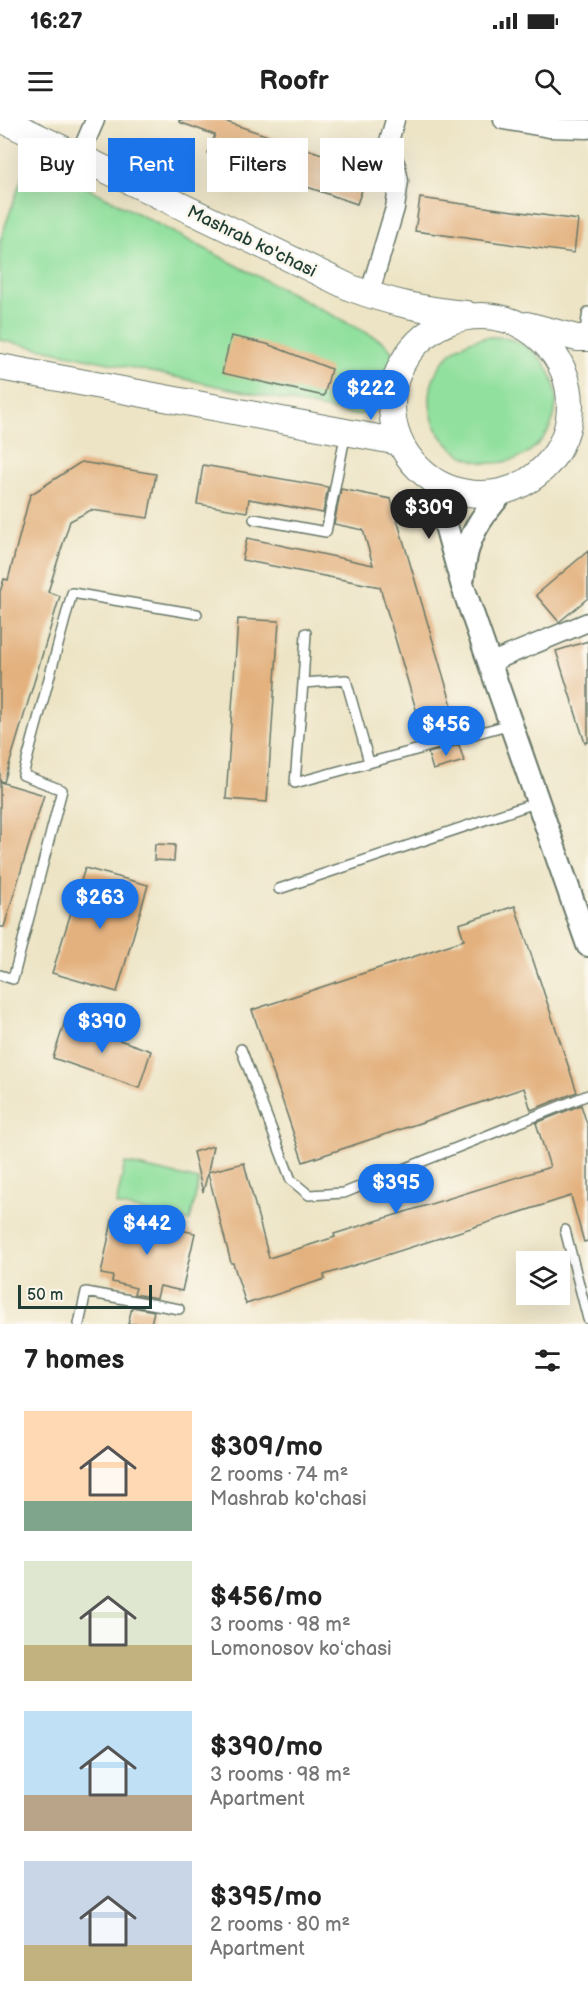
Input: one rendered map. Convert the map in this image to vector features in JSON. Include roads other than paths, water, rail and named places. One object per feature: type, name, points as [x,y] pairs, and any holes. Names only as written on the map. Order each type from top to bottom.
[{"type":"main road","name":"Mashrab ko'chasi","points":[[3,120],[40,138]]},
{"type":"main road","name":"Mashrab ko'chasi","points":[[96,165],[318,274],[369,295],[428,311],[500,317],[520,324],[586,338]]},
{"type":"main road","name":"Mashrab ko'chasi","points":[[479,315],[450,321],[424,336],[405,358],[394,385],[392,414],[399,442],[414,465],[434,482],[456,492],[479,495],[502,493],[526,483],[546,467],[561,446],[570,422],[571,392],[562,364],[544,341],[520,324]]},
{"type":"main road","points":[[0,367],[399,442]]},
{"type":"main road","name":"Mashrab ko'chasi","points":[[570,422],[588,402]]},
{"type":"street","points":[[87,138],[95,120]]},
{"type":"street","points":[[369,295],[395,208],[399,180],[388,145],[395,120]]},
{"type":"street","points":[[503,120],[588,129]]},
{"type":"street","points":[[434,482],[463,587],[587,941]]},
{"type":"street","points":[[463,587],[464,556],[483,515],[502,493]]},
{"type":"street","points":[[489,663],[588,622]]},
{"type":"lane","points":[[586,338],[588,312]]},
{"type":"lane","points":[[254,519],[326,532],[346,432]]},
{"type":"lane","points":[[0,975],[13,979],[62,790],[23,776],[72,593],[197,614]]},
{"type":"lane","points":[[306,633],[295,783],[511,724]]},
{"type":"lane","points":[[303,683],[346,680],[369,762]]},
{"type":"lane","points":[[279,889],[538,802]]},
{"type":"lane","points":[[241,1049],[291,1180],[309,1196],[344,1193],[588,1095]]},
{"type":"lane","points":[[565,1230],[588,1319]]},
{"type":"lane","points":[[79,1324],[86,1292],[179,1310]]}]
